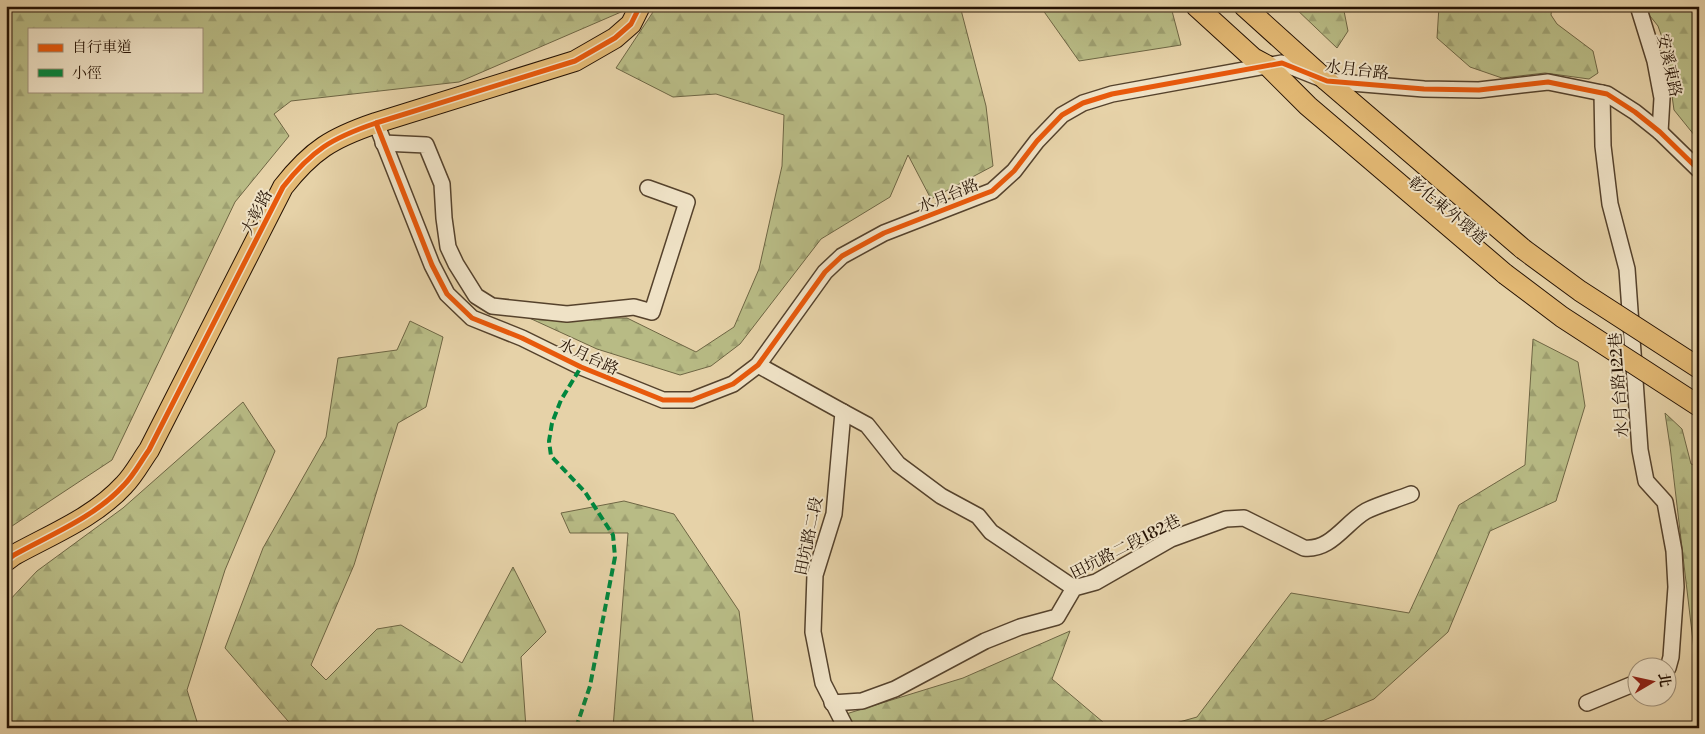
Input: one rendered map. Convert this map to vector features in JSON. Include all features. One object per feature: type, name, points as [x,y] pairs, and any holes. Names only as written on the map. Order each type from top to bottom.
[{"type":"main road","name":"大彰路","points":[[6,562],[14,555],[97,509],[125,484],[149,450],[283,187],[301,165],[318,149],[345,134],[376,123],[575,61],[615,38],[630,24],[640,6]]},
{"type":"main road","name":"彰化東外環道","points":[[1244,6],[1518,256],[1568,307],[1699,392]]},
{"type":"main road","points":[[1263,6],[1351,83],[1518,256],[1569,322],[1699,406]]},
{"type":"main road","name":"彰化東外環道","points":[[1204,8],[1270,58],[1275,65],[1323,106],[1518,256],[1587,296],[1699,368]]},
{"type":"main road","points":[[1518,256],[1644,320],[1699,354]]},
{"type":"street","name":"安溪東路","points":[[1638,6],[1655,61],[1662,98],[1660,132]]},
{"type":"street","name":"水月台路","points":[[376,123],[432,265],[448,294],[472,318],[522,338],[581,367],[663,400],[692,400],[732,384],[758,365],[825,272],[842,256],[884,233],[992,191],[1014,171],[1037,141],[1062,115],[1083,103],[1112,94],[1275,65],[1327,81],[1351,83],[1479,90],[1548,82],[1602,93],[1635,112],[1660,132],[1699,170]]},
{"type":"street","name":"水月台路122巷","points":[[1602,93],[1603,146],[1610,204],[1627,269],[1640,450],[1646,481],[1665,502],[1674,551],[1676,587],[1671,656]]},
{"type":"street","points":[[383,143],[426,145],[442,184],[448,248],[476,296],[492,306],[567,314],[634,307],[652,312],[688,202],[648,188]]},
{"type":"street","points":[[758,365],[867,425],[898,464],[942,496],[978,516],[990,532],[1074,588]]},
{"type":"street","name":"田坑路二段","points":[[842,412],[834,514],[815,575],[813,632],[823,683],[846,728]]},
{"type":"street","name":"田坑路二段182巷","points":[[832,703],[862,701],[895,689],[985,641],[1020,627],[1057,617],[1074,588],[1096,582],[1171,539],[1226,520],[1244,518],[1304,548],[1314,549],[1328,542],[1366,512],[1411,494]]},
{"type":"street","points":[[1587,703],[1628,686]]},
{"type":"green space","points":[[6,6],[628,6],[628,9],[459,82],[291,101],[274,114],[289,136],[235,202],[112,460],[6,530]]},
{"type":"green space","points":[[654,6],[960,6],[986,106],[993,166],[931,199],[908,155],[890,197],[821,239],[740,344],[711,366],[680,375],[597,349],[514,311],[575,318],[627,318],[696,352],[734,327],[759,269],[782,166],[784,115],[716,94],[673,97],[616,68],[653,12]]},
{"type":"green space","points":[[1040,6],[1167,6],[1172,11],[1181,45],[1079,61]]},
{"type":"green space","points":[[1293,6],[1343,6],[1348,31],[1337,48]]},
{"type":"green space","points":[[1439,6],[1552,6],[1551,15],[1557,24],[1593,51],[1598,73],[1589,79],[1545,73],[1502,78],[1470,67],[1437,38]]},
{"type":"green space","points":[[1642,6],[1699,6],[1699,141],[1674,110],[1665,46],[1658,26]]},
{"type":"green space","points":[[410,321],[443,337],[426,407],[398,423],[354,565],[311,665],[326,680],[377,629],[401,625],[462,663],[513,567],[546,632],[521,657],[526,728],[294,728],[225,648],[263,548],[326,437],[338,358],[397,350]]},
{"type":"green space","points":[[1533,339],[1578,362],[1585,406],[1556,501],[1490,531],[1448,632],[1374,699],[1320,722],[1322,728],[1158,728],[1197,717],[1291,593],[1409,613],[1459,505],[1525,465]]},
{"type":"green space","points":[[243,402],[275,451],[225,570],[187,690],[199,728],[6,728],[6,604],[37,571],[123,508]]},
{"type":"green space","points":[[1665,413],[1682,429],[1691,464],[1699,466],[1699,661],[1695,658]]},
{"type":"green space","points":[[624,501],[674,514],[739,611],[754,728],[613,728],[628,533],[570,533],[561,513]]},
{"type":"green space","points":[[1070,631],[1052,679],[1110,728],[855,728],[846,714],[963,678]]},
{"type":"marked path","points":[[576,728],[590,686],[615,557],[613,535],[585,492],[551,456],[549,441],[552,423],[561,400],[581,367]]},
{"type":"cycle path","points":[[6,561],[86,516],[113,496],[131,477],[149,450],[283,187],[314,154],[335,140],[376,123],[575,61],[615,38],[631,24],[640,6]]},
{"type":"cycle path","points":[[376,123],[432,265],[447,294],[472,318],[522,338],[581,367],[663,400],[692,400],[733,384],[758,365],[825,272],[842,256],[884,233],[992,191],[1014,171],[1037,141],[1062,115],[1083,103],[1112,94],[1282,63],[1327,81],[1424,89],[1479,90],[1548,82],[1607,94],[1635,112],[1660,132],[1699,170]]}]
